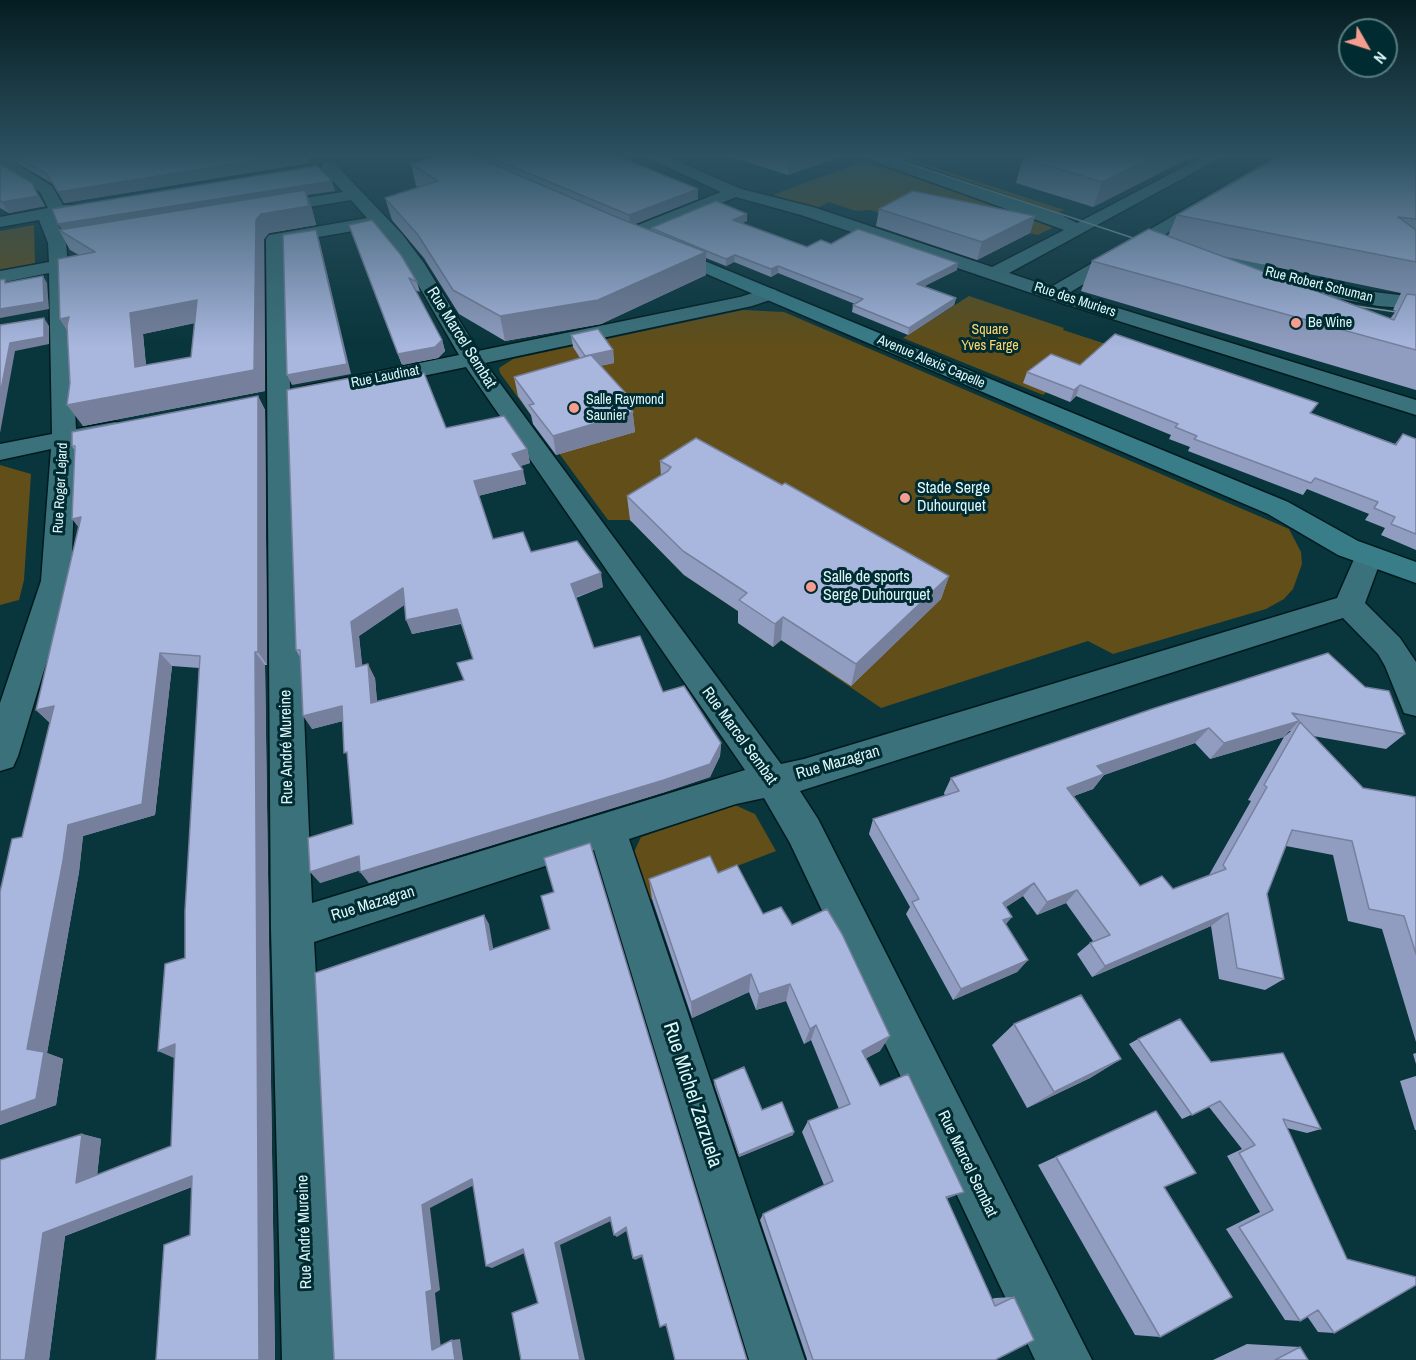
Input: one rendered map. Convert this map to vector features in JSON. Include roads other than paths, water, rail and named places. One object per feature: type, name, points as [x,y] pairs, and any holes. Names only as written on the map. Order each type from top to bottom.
[{"type":"street","name":"Rue Roger Lejard","points":[[0,756],[56,581],[64,438],[53,317],[59,266],[53,219]]},
{"type":"street","name":"Avenue Alexis Capelle","points":[[659,219],[624,232],[1278,508],[1348,548],[1416,573]]},
{"type":"street","name":"Rue des Muriers","points":[[832,219],[1053,294],[1416,408]]},
{"type":"street","points":[[1062,219],[1074,231]]},
{"type":"street","points":[[993,274],[1096,219]]},
{"type":"street","points":[[1053,294],[1179,219]]},
{"type":"street","name":"Rue Marcel Sembat","points":[[379,221],[415,263],[473,360],[600,542],[772,780],[804,831],[1064,1360]]},
{"type":"street","name":"Rue André Mureine","points":[[310,1360],[292,929],[265,401],[275,239],[379,221]]},
{"type":"street","points":[[1159,231],[1164,237],[1175,242]]},
{"type":"street","points":[[57,243],[79,240]]},
{"type":"street","points":[[1128,250],[1158,254]]},
{"type":"street","name":"Rue Robert Schuman","points":[[1204,252],[1337,292],[1378,300],[1416,303]]},
{"type":"street","points":[[0,277],[59,266]]},
{"type":"street","name":"Rue Robert Schuman","points":[[1215,272],[1324,307],[1385,319],[1416,322]]},
{"type":"street","name":"Rue Laudinat","points":[[265,401],[473,360],[745,302],[769,294]]},
{"type":"street","points":[[0,452],[137,425]]},
{"type":"street","points":[[1368,557],[1349,605],[1389,646],[1400,662],[1416,704]]},
{"type":"street","name":"Rue Mazagran","points":[[292,929],[607,831],[736,788],[804,775],[1349,605]]},
{"type":"street","name":"Rue Michel Zarzuela","points":[[607,831],[777,1360]]},
{"type":"tram line","points":[[1077,219],[1148,243]]},
{"type":"tram line","points":[[1343,304],[1416,315]]},
{"type":"place","name":"Be Wine","points":[[1296,323]]},
{"type":"place","name":"Salle Raymond Saunier","points":[[574,408]]},
{"type":"place","name":"Stade Serge Duhourquet","points":[[905,498]]},
{"type":"place","name":"Salle de sports Serge Duhourquet","points":[[811,587]]},
{"type":"park label","name":"Square Yves Farge","points":[[990,338]]}]
